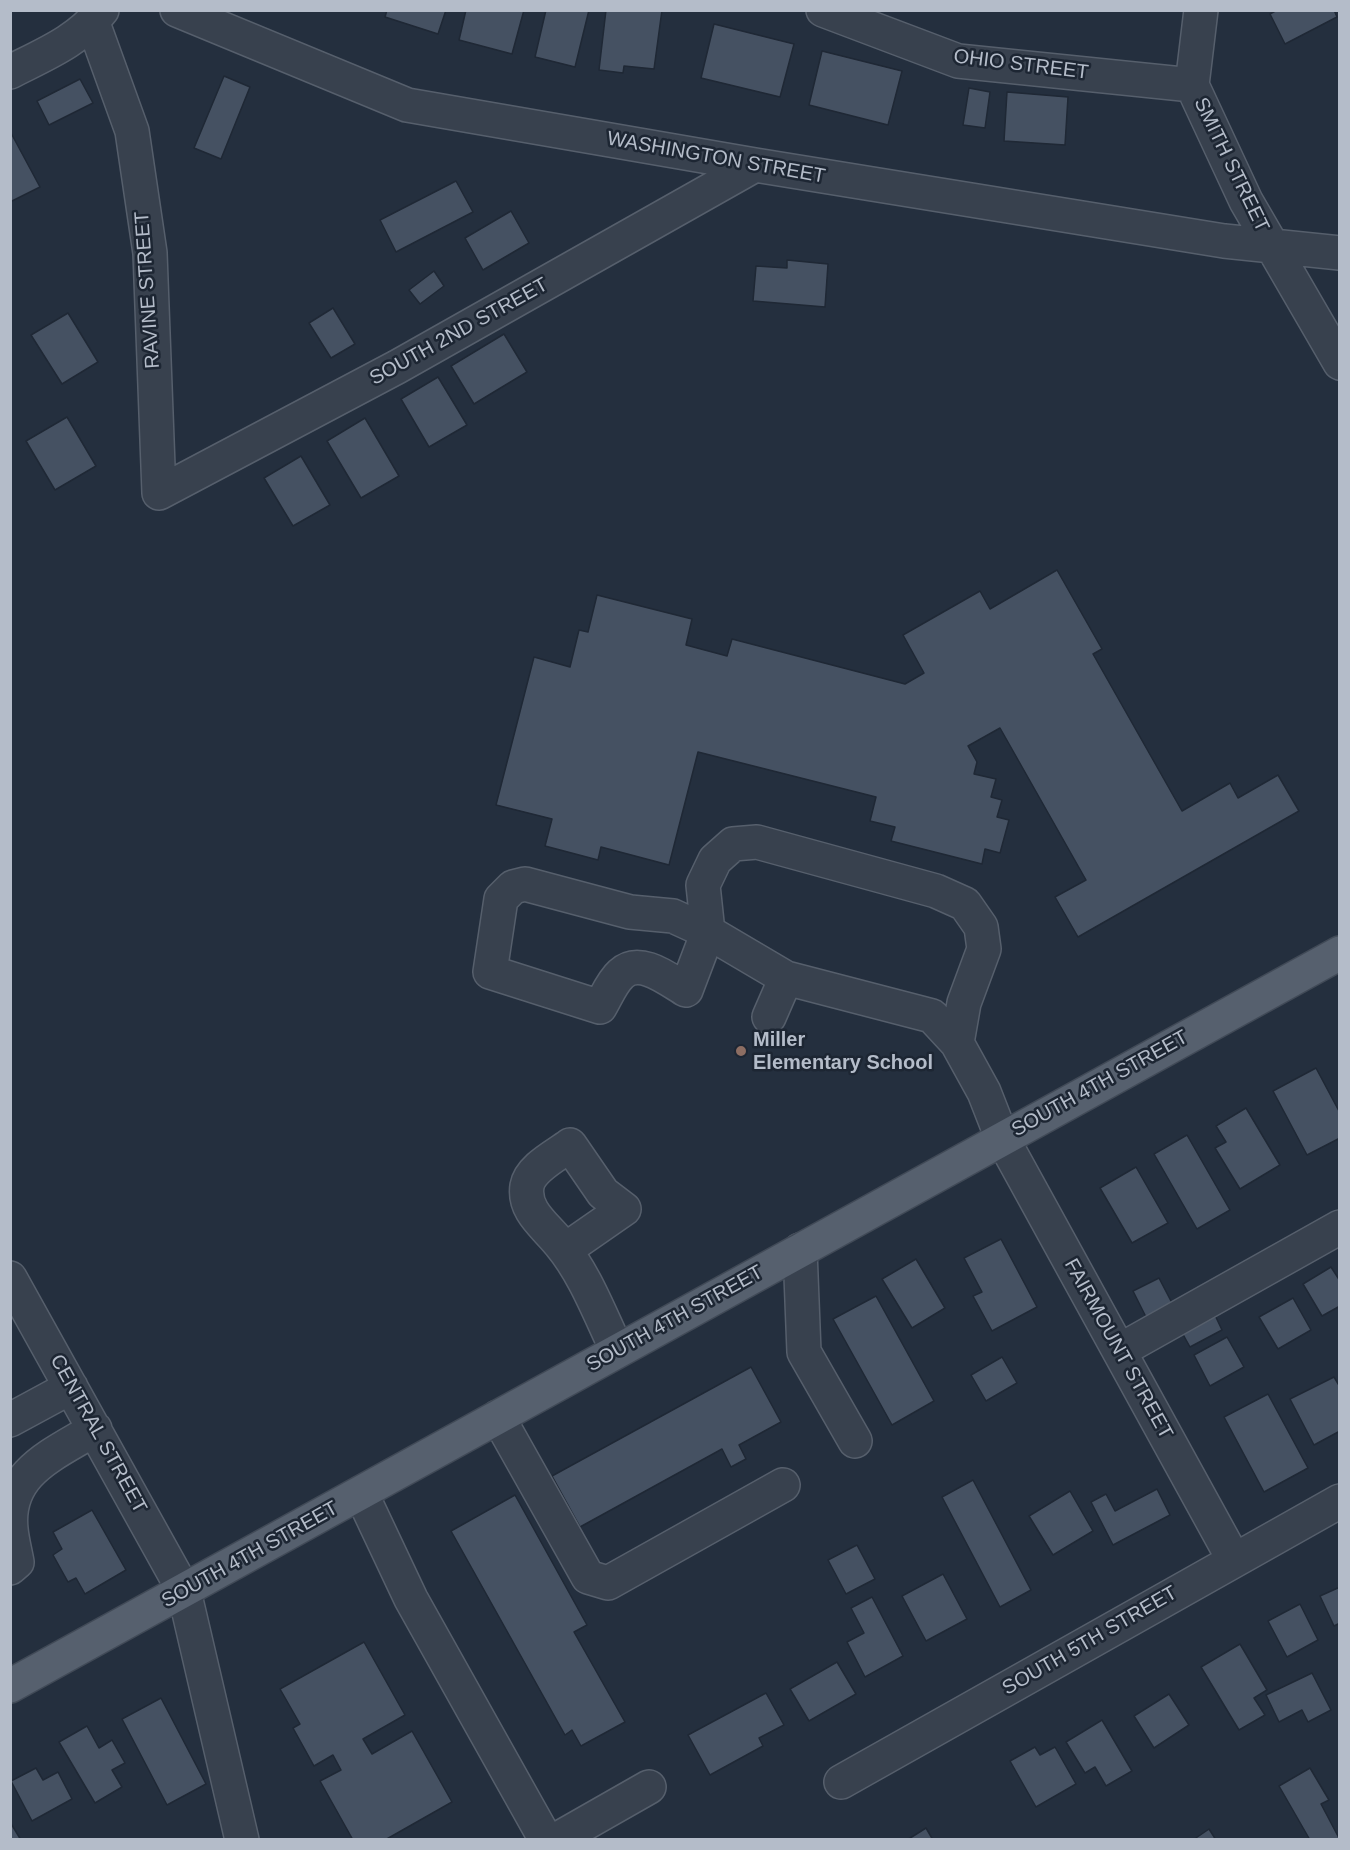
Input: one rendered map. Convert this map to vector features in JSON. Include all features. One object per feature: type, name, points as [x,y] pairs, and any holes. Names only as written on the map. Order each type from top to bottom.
[{"type":"main road","name":"SOUTH 4TH STREET","points":[[10,1686],[1340,953]]},
{"type":"street","name":"WASHINGTON STREET","points":[[177,10],[407,105],[755,165],[1272,247],[1340,253]]},
{"type":"street","name":"OHIO STREET","points":[[823,10],[958,61],[1191,84]]},
{"type":"street","name":"SMITH STREET","points":[[1201,10],[1191,84],[1246,201],[1340,363]]},
{"type":"street","points":[[10,72],[68,42],[98,17]]},
{"type":"street","name":"RAVINE STREET","points":[[98,17],[132,131],[150,253],[159,493]]},
{"type":"street","name":"SOUTH 2ND STREET","points":[[159,493],[397,368],[755,165]]},
{"type":"street","points":[[708,932],[703,885],[715,860],[733,844],[757,842],[936,891],[965,904],[981,927],[984,949],[964,1003],[957,1043]]},
{"type":"street","name":"FAIRMOUNT STREET","points":[[708,932],[686,990],[651,969],[629,969],[620,975],[600,1006],[490,972],[501,899],[513,887],[525,884],[630,912],[673,916],[708,932],[786,978],[932,1016],[957,1043],[984,1092],[1002,1138],[1234,1560]]},
{"type":"street","points":[[769,1017],[786,978]]},
{"type":"street","points":[[565,1250],[624,1209],[603,1193],[570,1145],[535,1172],[527,1184],[527,1201],[536,1217],[576,1265],[617,1350]]},
{"type":"street","points":[[1119,1351],[1340,1227]]},
{"type":"street","points":[[800,1250],[804,1352],[855,1442]]},
{"type":"street","name":"CENTRAL STREET","points":[[10,1278],[184,1591],[242,1839]]},
{"type":"street","points":[[10,1420],[71,1387]]},
{"type":"street","points":[[498,1416],[588,1577],[608,1583],[783,1485]]},
{"type":"street","points":[[10,1568],[17,1562],[11,1527],[17,1487],[33,1467],[95,1429]]},
{"type":"street","points":[[361,1493],[411,1599],[546,1839]]},
{"type":"street","name":"SOUTH 5TH STREET","points":[[841,1782],[1340,1501]]},
{"type":"street","points":[[556,1839],[649,1787]]},
{"type":"building","points":[[387,10],[446,10],[438,34],[385,17]]},
{"type":"building","points":[[466,10],[524,10],[512,54],[459,40]]},
{"type":"building","points":[[546,10],[589,10],[575,67],[535,57]]},
{"type":"building","points":[[606,10],[662,10],[654,69],[624,66],[623,73],[599,70]]},
{"type":"building","points":[[1277,10],[1334,10],[1337,17],[1285,44],[1270,14]]},
{"type":"building","points":[[714,24],[794,44],[780,97],[701,78]]},
{"type":"building","points":[[822,51],[902,71],[888,125],[809,105]]},
{"type":"building","points":[[224,76],[250,87],[221,159],[194,148]]},
{"type":"building","points":[[80,79],[93,103],[49,125],[37,101]]},
{"type":"building","points":[[969,88],[990,92],[985,128],[963,125]]},
{"type":"building","points":[[1007,92],[1068,97],[1065,145],[1004,141]]},
{"type":"building","points":[[10,134],[40,187],[10,202]]},
{"type":"building","points":[[456,181],[473,212],[396,252],[380,220]]},
{"type":"building","points":[[511,211],[529,243],[483,270],[465,238]]},
{"type":"building","points":[[787,260],[828,264],[825,307],[753,301],[756,266],[787,268]]},
{"type":"building","points":[[434,271],[444,286],[420,304],[409,290]]},
{"type":"building","points":[[333,308],[355,344],[331,358],[309,323]]},
{"type":"building","points":[[68,313],[98,362],[62,384],[31,335]]},
{"type":"building","points":[[504,334],[527,372],[474,404],[451,366]]},
{"type":"building","points":[[438,377],[467,425],[429,447],[401,399]]},
{"type":"building","points":[[67,417],[96,466],[55,490],[26,441]]},
{"type":"building","points":[[365,418],[399,476],[361,498],[327,441]]},
{"type":"building","points":[[301,456],[330,505],[293,526],[264,478]]},
{"type":"building","points":[[1057,570],[1102,649],[1093,654],[1182,811],[1230,783],[1238,798],[1278,775],[1299,811],[1078,937],[1055,897],[1086,880],[1000,728],[968,746],[977,762],[974,774],[996,779],[991,797],[1002,800],[997,817],[1009,820],[1000,853],[985,849],[982,864],[891,841],[895,827],[870,821],[876,797],[698,752],[669,865],[601,847],[598,860],[545,846],[552,819],[496,805],[534,657],[570,667],[579,630],[588,632],[597,595],[692,619],[686,645],[727,656],[732,639],[905,684],[924,673],[903,635],[980,591],[990,609]]},
{"type":"building","points":[[1316,1068],[1340,1113],[1340,1138],[1307,1155],[1273,1091]]},
{"type":"building","points":[[1246,1108],[1280,1165],[1240,1189],[1215,1148],[1226,1142],[1216,1126]]},
{"type":"building","points":[[1187,1135],[1230,1210],[1197,1229],[1154,1154]]},
{"type":"building","points":[[1136,1167],[1168,1223],[1132,1243],[1100,1188]]},
{"type":"building","points":[[1001,1239],[1037,1307],[992,1331],[973,1296],[982,1292],[964,1258]]},
{"type":"building","points":[[916,1259],[945,1308],[912,1328],[882,1279]]},
{"type":"building","points":[[1331,1267],[1340,1281],[1340,1306],[1322,1316],[1303,1284]]},
{"type":"building","points":[[1159,1278],[1172,1303],[1146,1317],[1133,1291]]},
{"type":"building","points":[[876,1296],[934,1401],[892,1425],[833,1319]]},
{"type":"building","points":[[1293,1298],[1311,1330],[1278,1349],[1259,1317]]},
{"type":"building","points":[[1213,1311],[1222,1330],[1190,1347],[1180,1329]]},
{"type":"building","points":[[1227,1337],[1244,1367],[1210,1386],[1194,1355]]},
{"type":"building","points":[[1002,1357],[1017,1383],[986,1401],[971,1375]]},
{"type":"building","points":[[751,1367],[781,1422],[739,1445],[746,1459],[731,1467],[722,1449],[580,1527],[552,1476]]},
{"type":"building","points":[[1334,1377],[1340,1387],[1340,1431],[1314,1445],[1290,1399]]},
{"type":"building","points":[[1268,1394],[1308,1468],[1264,1492],[1224,1417]]},
{"type":"building","points":[[973,1480],[1031,1590],[1000,1607],[942,1497]]},
{"type":"building","points":[[1157,1489],[1170,1515],[1113,1545],[1091,1502],[1106,1494],[1115,1511]]},
{"type":"building","points":[[1070,1491],[1093,1531],[1053,1555],[1029,1516]]},
{"type":"building","points":[[515,1495],[587,1625],[574,1632],[625,1722],[581,1746],[572,1730],[565,1735],[451,1531]]},
{"type":"building","points":[[92,1510],[126,1570],[85,1594],[76,1578],[68,1582],[53,1555],[62,1549],[53,1532]]},
{"type":"building","points":[[857,1545],[875,1579],[846,1594],[828,1560]]},
{"type":"building","points":[[943,1574],[967,1619],[926,1641],[902,1596]]},
{"type":"building","points":[[1340,1587],[1340,1623],[1334,1626],[1320,1596]]},
{"type":"building","points":[[872,1597],[903,1656],[865,1677],[847,1642],[864,1633],[851,1608]]},
{"type":"building","points":[[1300,1604],[1318,1640],[1287,1657],[1268,1621]]},
{"type":"building","points":[[364,1642],[405,1715],[363,1739],[372,1754],[412,1731],[452,1802],[385,1840],[353,1840],[320,1781],[341,1770],[333,1755],[314,1766],[293,1728],[300,1724],[280,1689]]},
{"type":"building","points":[[1240,1644],[1267,1690],[1254,1698],[1265,1715],[1239,1730],[1201,1667]]},
{"type":"building","points":[[837,1662],[856,1694],[809,1721],[790,1689]]},
{"type":"building","points":[[1312,1673],[1331,1710],[1308,1722],[1302,1710],[1279,1722],[1266,1695]]},
{"type":"building","points":[[766,1693],[784,1725],[759,1738],[763,1746],[710,1775],[688,1735]]},
{"type":"building","points":[[1169,1694],[1189,1725],[1154,1748],[1134,1716]]},
{"type":"building","points":[[161,1698],[206,1784],[167,1805],[122,1719]]},
{"type":"building","points":[[1102,1720],[1132,1771],[1106,1786],[1095,1767],[1085,1773],[1066,1742]]},
{"type":"building","points":[[87,1726],[99,1748],[112,1740],[125,1763],[112,1770],[122,1787],[95,1803],[59,1742]]},
{"type":"building","points":[[1035,1747],[1040,1755],[1055,1747],[1076,1784],[1036,1807],[1010,1761]]},
{"type":"building","points":[[36,1768],[43,1780],[58,1772],[72,1799],[32,1821],[11,1781]]},
{"type":"building","points":[[1310,1768],[1329,1800],[1321,1804],[1340,1840],[1310,1840],[1279,1786]]},
{"type":"building","points":[[10,1822],[21,1840],[10,1840]]},
{"type":"building","points":[[926,1828],[933,1840],[907,1840]]},
{"type":"building","points":[[1209,1829],[1216,1840],[1193,1840]]},
{"type":"place","name":"Miller Elementary School","points":[[741,1051]]}]
